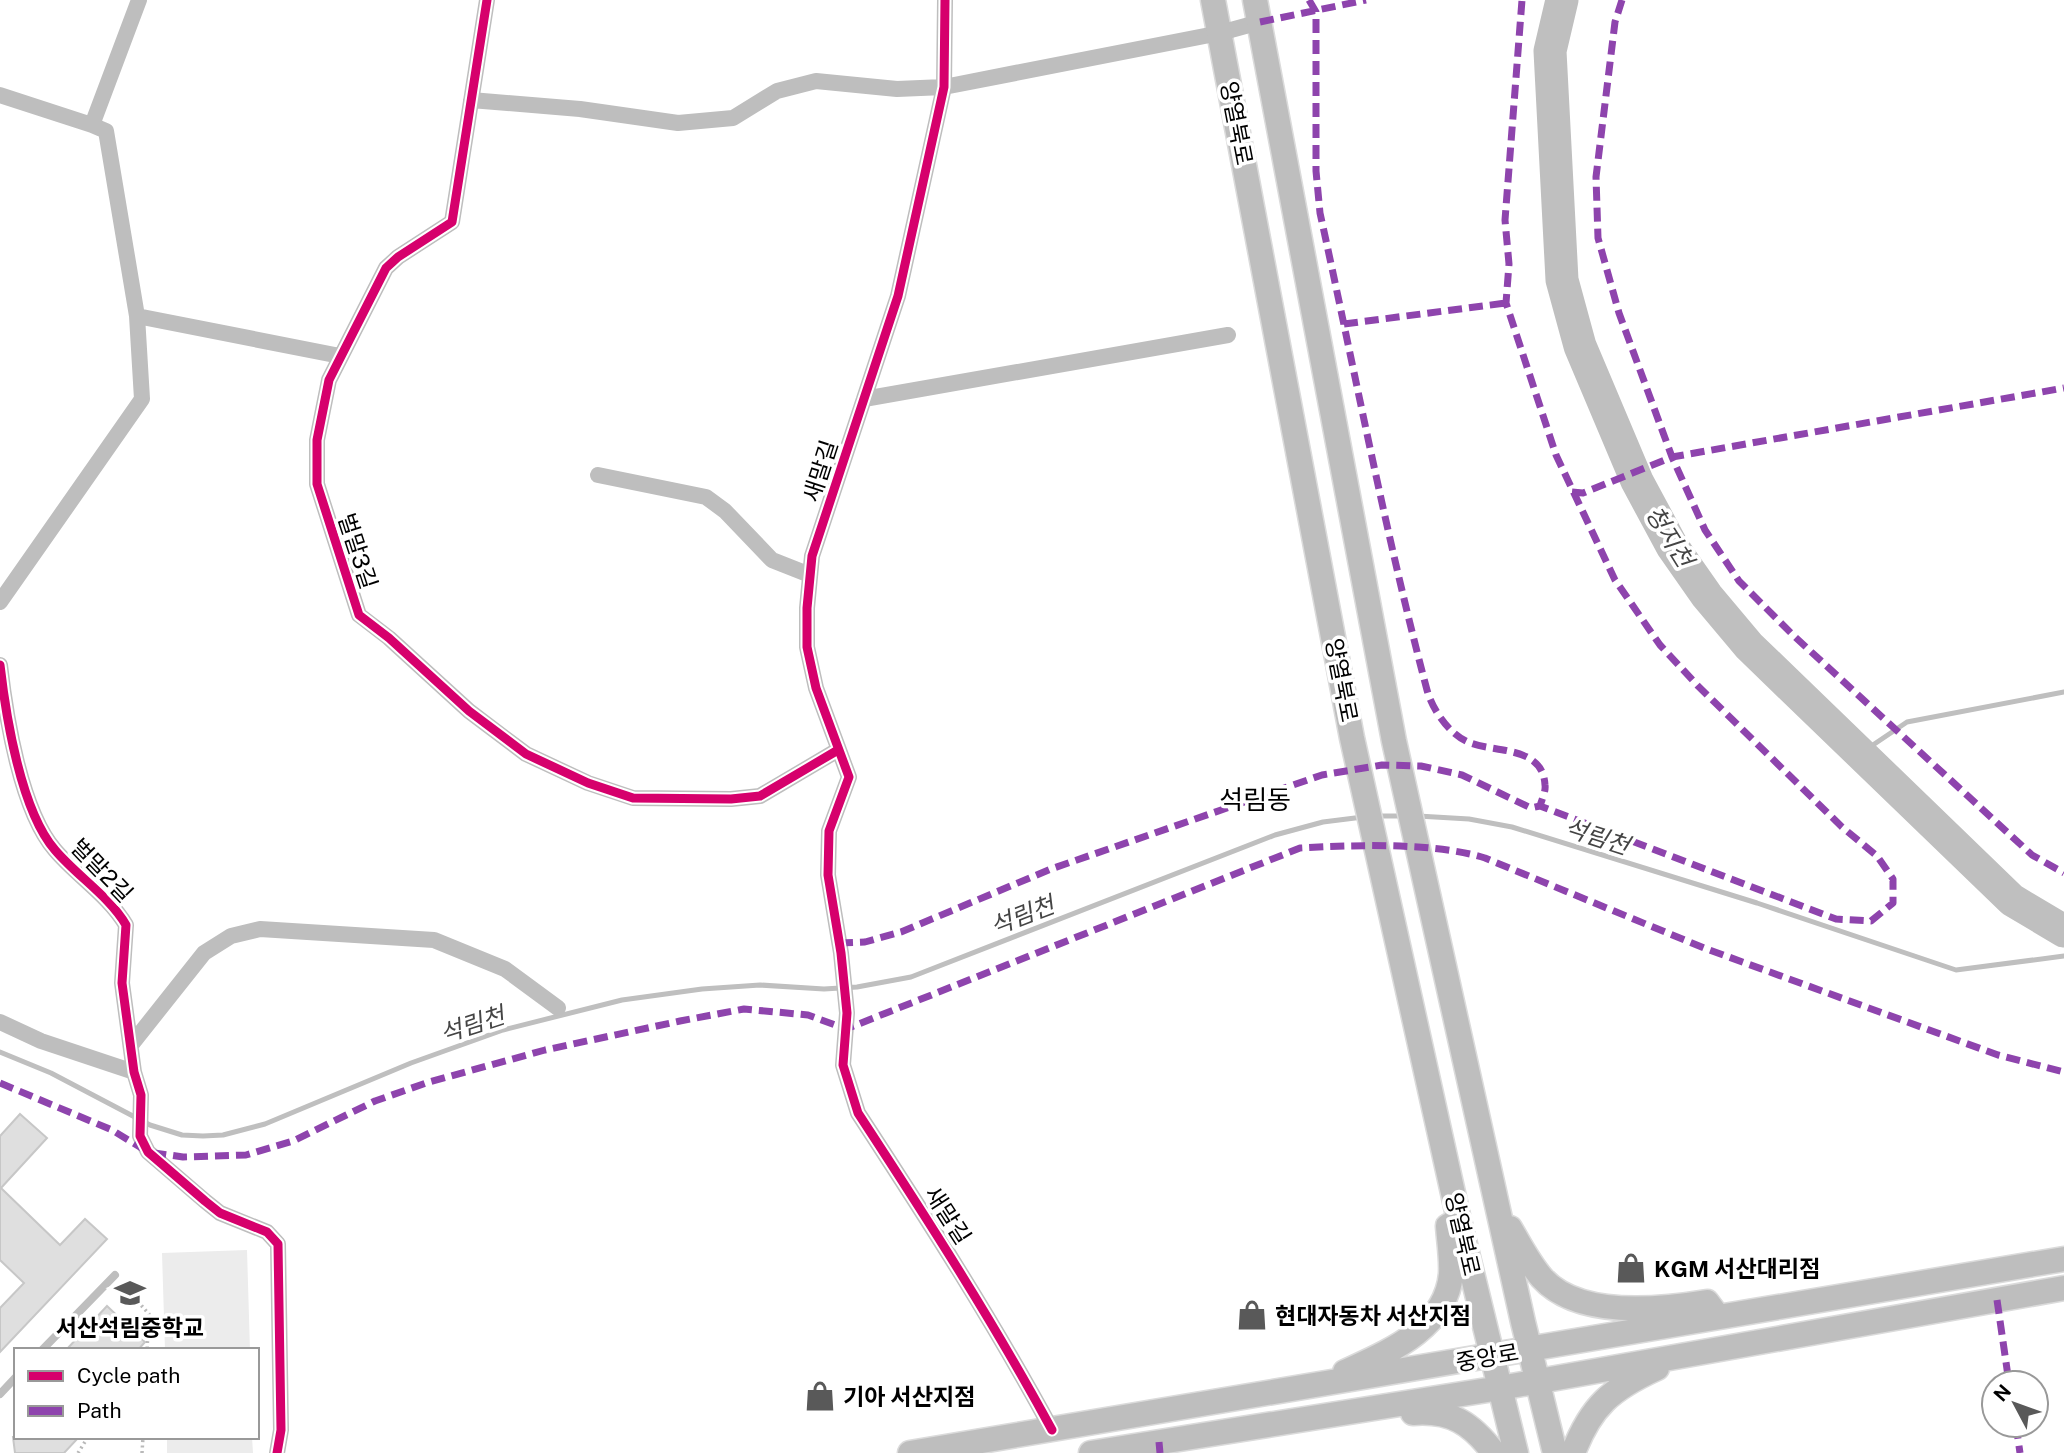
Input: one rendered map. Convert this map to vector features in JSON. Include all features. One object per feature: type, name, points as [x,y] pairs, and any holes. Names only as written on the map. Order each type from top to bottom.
[{"type":"main road","name":"양열북로","points":[[1213,0],[1352,738],[1460,1220],[1516,1453]]},
{"type":"main road","name":"양열북로","points":[[1258,11],[1394,741],[1555,1453]]},
{"type":"main road","points":[[1498,1209],[1542,1278],[1567,1297],[1597,1304],[1636,1307],[1669,1308],[1707,1302],[1718,1317]]},
{"type":"main road","points":[[1311,1386],[1385,1353],[1433,1318],[1441,1307],[1451,1274],[1448,1226],[1460,1220]]},
{"type":"main road","name":"중앙로","points":[[910,1453],[2064,1259]]},
{"type":"main road","name":"중앙로","points":[[1091,1453],[1160,1448],[2064,1288]]},
{"type":"main road","points":[[1573,1453],[1583,1427],[1615,1390],[1683,1356]]},
{"type":"main road","points":[[1402,1404],[1411,1413],[1441,1413],[1459,1420],[1476,1432],[1494,1453]]},
{"type":"street","points":[[92,125],[139,0]]},
{"type":"street","name":"벌말3길","points":[[487,0],[452,222],[398,257],[386,268],[329,380],[317,440],[317,484],[359,615],[389,638],[469,711],[526,754],[588,783],[633,797],[731,799],[760,796],[838,750]]},
{"type":"street","name":"새말길","points":[[945,0],[944,87],[898,296],[812,556],[807,647],[816,688],[849,777],[829,831],[828,875],[841,953],[847,1013],[843,1065],[858,1113],[950,1253],[1052,1430]]},
{"type":"street","points":[[471,100],[580,109],[678,123],[733,118],[777,91],[816,81],[897,89],[944,87],[1220,33],[1258,11]]},
{"type":"street","points":[[0,96],[106,131],[137,316],[142,399],[0,602]]},
{"type":"street","points":[[137,316],[340,355]]},
{"type":"street","points":[[864,399],[1228,335]]},
{"type":"street","points":[[598,475],[706,496],[725,511],[772,560],[810,575]]},
{"type":"street","name":"벌말2길","points":[[0,665],[4,703],[27,801],[38,825],[54,850],[107,902],[126,925],[122,983],[134,1072],[141,1095],[140,1136],[148,1152],[220,1213],[267,1231],[278,1244],[281,1430],[277,1453]]},
{"type":"street","points":[[131,1045],[204,953],[231,936],[260,929],[433,940],[505,970],[558,1008]]},
{"type":"street","points":[[0,1022],[41,1041],[134,1072]]},
{"type":"lane","points":[[45,1348],[115,1275]]},
{"type":"lane","points":[[0,1394],[14,1379]]},
{"type":"path","points":[[115,1275],[149,1314],[147,1348]]},
{"type":"shaded area","points":[[247,1250],[250,1348],[165,1348],[162,1253]]},
{"type":"shaded area","points":[[167,1439],[252,1439],[253,1453],[167,1453]]},
{"type":"building","points":[[20,1114],[47,1138],[1,1188],[60,1245],[85,1219],[107,1239],[0,1352],[0,1308],[24,1283],[0,1260],[0,1136]]},
{"type":"building","points":[[107,1306],[145,1342],[140,1348],[68,1348]]},
{"type":"building","points":[[13,1437],[77,1439],[64,1453],[15,1453]]},
{"type":"waterway","name":"청지천","points":[[1562,0],[1550,51],[1562,280],[1580,346],[1637,481],[1672,546],[1707,596],[1749,646],[2012,900],[2064,931]]},
{"type":"waterway","points":[[1861,753],[1907,722],[2064,692]]},
{"type":"waterway","name":"석림천","points":[[1376,816],[1405,816]]},
{"type":"waterway","name":"석림천","points":[[1418,816],[1469,819],[1512,827],[1757,903],[1956,970],[2064,956]]},
{"type":"waterway","name":"석림천","points":[[0,1052],[51,1073],[150,1125],[182,1135],[223,1135],[265,1124],[411,1063],[503,1030],[622,1000],[702,989],[760,985],[824,989],[857,987],[911,977],[1275,835],[1323,822],[1363,817]]},
{"type":"marked path","points":[[1309,0],[1316,12],[1316,171],[1320,213],[1384,512],[1427,690],[1442,720],[1461,738],[1478,745],[1515,753],[1536,763],[1542,772],[1545,785],[1540,806]]},
{"type":"marked path","points":[[1260,22],[1366,0]]},
{"type":"marked path","points":[[839,943],[865,942],[901,932],[1051,869],[1322,775],[1382,765],[1421,766],[1462,775],[1531,808],[1540,806],[1836,919],[1871,921],[1893,903],[1893,879],[1877,856],[1842,827],[1698,686],[1660,645],[1615,580],[1556,455],[1506,303],[1509,264],[1505,220],[1522,0]]},
{"type":"marked path","points":[[1622,0],[1615,22],[1596,177],[1598,238],[1619,313],[1672,457],[1705,530],[1739,581],[1794,636],[2032,855],[2064,873]]},
{"type":"marked path","points":[[1344,324],[1506,303]]},
{"type":"marked path","points":[[1572,492],[1583,493],[1672,457],[2064,388]]},
{"type":"marked path","points":[[0,1083],[112,1130],[148,1152],[183,1157],[246,1155],[293,1141],[375,1101],[429,1082],[545,1050],[680,1021],[744,1009],[808,1015],[846,1029],[1300,848],[1369,846],[1442,849],[1485,858],[1704,948],[1998,1055],[2064,1072]]},
{"type":"marked path","points":[[1997,1300],[2007,1369]]},
{"type":"marked path","points":[[2018,1439],[2020,1453]]},
{"type":"marked path","points":[[1159,1442],[1160,1453]]},
{"type":"cycle path","points":[[487,0],[452,222],[398,257],[386,268],[329,380],[317,440],[317,484],[359,615],[389,638],[469,711],[526,754],[588,783],[633,798],[731,799],[760,796],[838,750]]},
{"type":"cycle path","points":[[945,0],[944,87],[898,296],[812,556],[807,608],[807,647],[816,688],[849,777],[829,831],[828,875],[841,953],[847,1013],[843,1065],[858,1113],[983,1309],[1052,1430]]},
{"type":"cycle path","points":[[0,665],[17,762],[24,788],[43,833],[55,850],[102,895],[126,925],[122,983],[134,1072],[141,1095],[140,1136],[148,1152],[220,1213],[267,1232],[278,1244],[281,1430],[277,1453]]},
{"type":"place","name":"KGM 서산대리점","points":[[1631,1268]]},
{"type":"place","name":"서산석림중학교","points":[[130,1293]]},
{"type":"place","name":"현대자동차 서산지점","points":[[1252,1315]]},
{"type":"place","name":"기아 서산지점","points":[[820,1396]]},
{"type":"district","name":"석림동","points":[[1255,799]]}]
